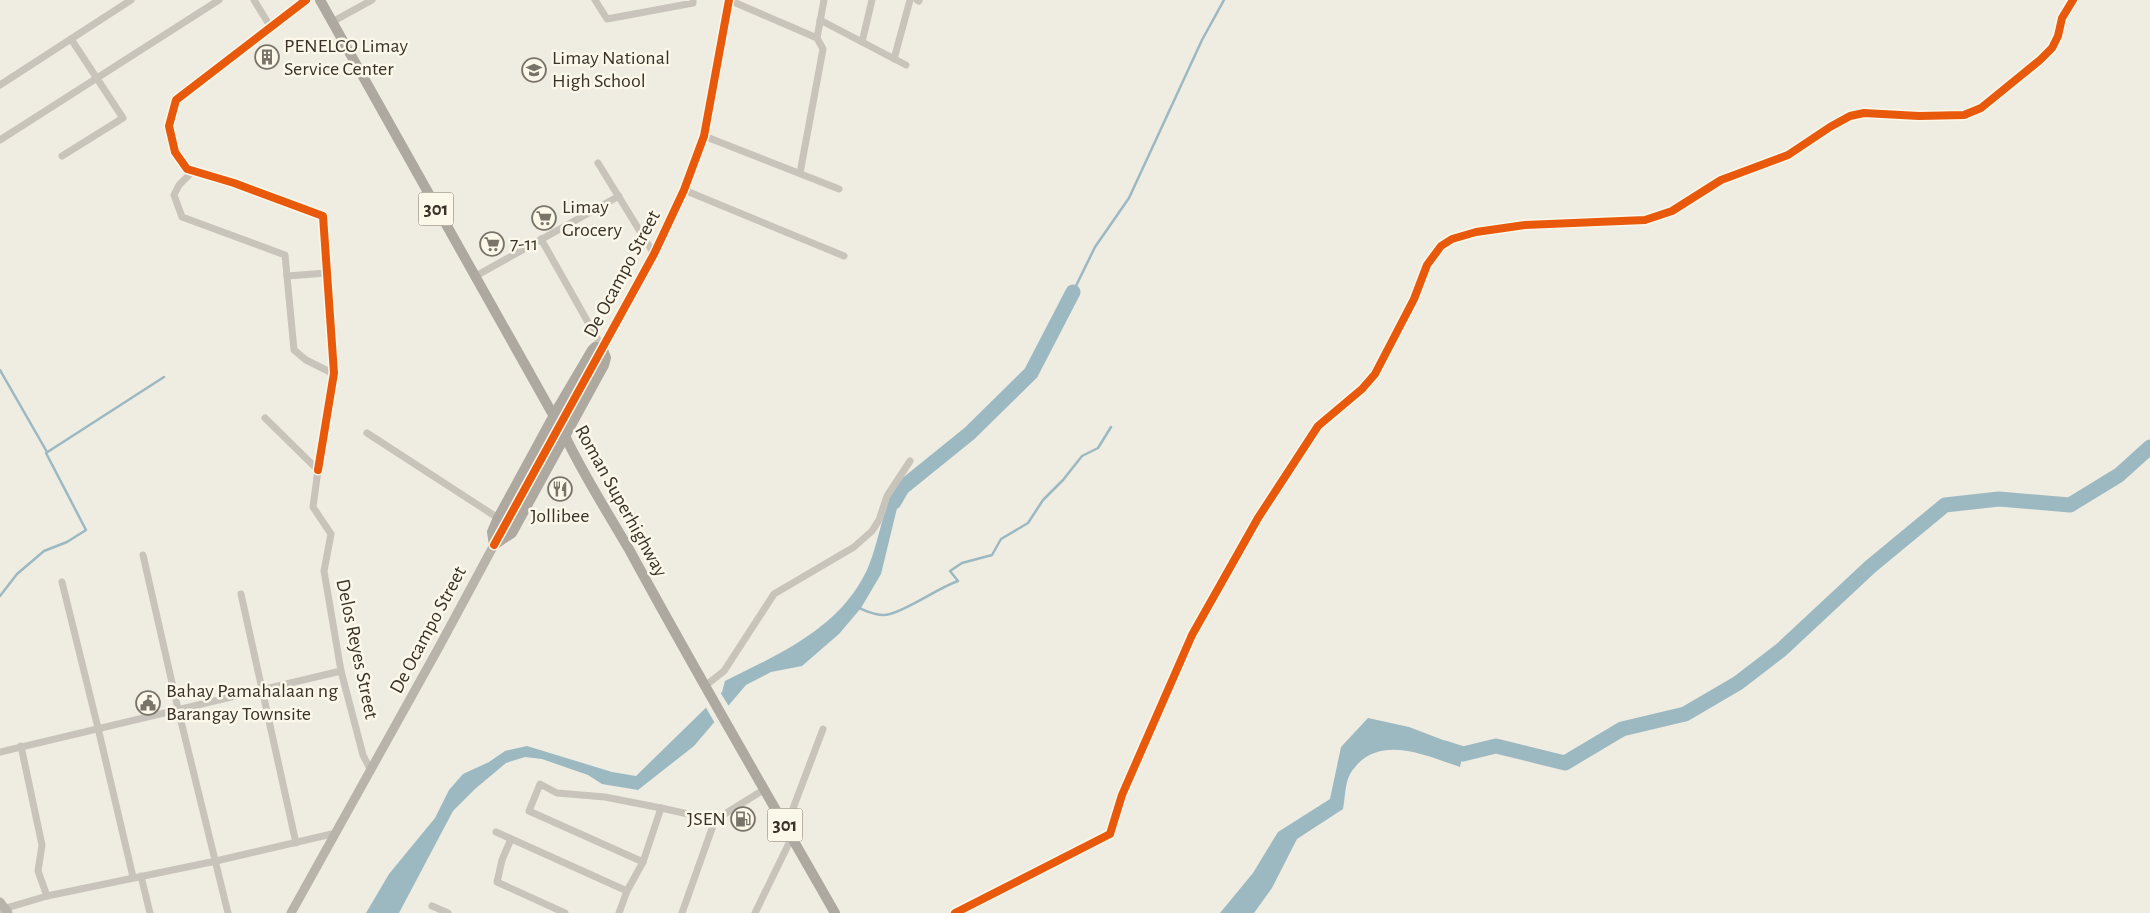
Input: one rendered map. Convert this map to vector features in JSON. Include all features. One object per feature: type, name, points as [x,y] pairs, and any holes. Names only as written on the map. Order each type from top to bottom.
[{"type":"main road","name":"Roman Superhighway","points":[[320,0],[565,436],[577,462],[835,913]]},
{"type":"main road","points":[[596,347],[601,350],[606,360],[512,533],[494,545],[492,532],[502,519],[553,417],[592,350],[596,347]]},
{"type":"main road","name":"De Ocampo Street","points":[[291,913],[494,545]]},
{"type":"street","points":[[0,85],[131,0]]},
{"type":"street","points":[[0,140],[219,0]]},
{"type":"street","points":[[254,0],[270,26]]},
{"type":"street","points":[[306,0],[176,100],[168,126],[175,152],[187,169],[234,183],[323,216],[334,374],[318,470]]},
{"type":"street","points":[[332,22],[372,0]]},
{"type":"street","points":[[595,0],[607,19],[693,3],[693,0]]},
{"type":"street","points":[[730,0],[816,38],[823,49],[800,173]]},
{"type":"street","name":"De Ocampo Street","points":[[502,519],[601,350],[654,254],[684,190],[704,136],[730,0]]},
{"type":"street","points":[[816,38],[824,0]]},
{"type":"street","points":[[862,42],[872,0]]},
{"type":"street","points":[[894,59],[910,0]]},
{"type":"street","points":[[955,913],[1110,834],[1122,795],[1192,635],[1254,526],[1318,426],[1362,389],[1375,374],[1414,299],[1426,265],[1441,246],[1452,238],[1486,230],[1525,225],[1645,220],[1659,217],[1672,211],[1721,180],[1788,155],[1850,116],[1864,113],[1918,116],[1972,113],[2004,90],[2052,48],[2058,36],[2062,18],[2073,0]]},
{"type":"street","points":[[820,20],[906,65]]},
{"type":"street","points":[[62,156],[123,118],[70,39]]},
{"type":"street","points":[[704,136],[839,189]]},
{"type":"street","points":[[598,163],[654,254]]},
{"type":"street","points":[[193,171],[179,185],[174,195],[182,217],[285,255],[294,350],[306,360],[334,374]]},
{"type":"street","points":[[684,190],[844,256]]},
{"type":"street","points":[[474,277],[619,196]]},
{"type":"street","points":[[541,239],[601,350]]},
{"type":"street","points":[[287,276],[327,273]]},
{"type":"street","points":[[265,418],[318,470]]},
{"type":"street","points":[[366,433],[502,519]]},
{"type":"street","points":[[704,686],[724,671],[774,594],[854,547],[872,531],[879,520],[887,496],[910,461]]},
{"type":"street","name":"Delos Reyes Street","points":[[318,470],[314,507],[331,534],[324,571],[341,671],[363,755],[371,771]]},
{"type":"street","points":[[143,555],[178,709],[228,913]]},
{"type":"street","points":[[62,582],[133,878]]},
{"type":"street","points":[[241,594],[296,843]]},
{"type":"street","points":[[0,752],[341,671]]},
{"type":"street","points":[[786,827],[823,729]]},
{"type":"street","points":[[21,746],[42,845],[38,871],[47,896]]},
{"type":"street","points":[[643,862],[529,811],[540,784],[557,793],[606,797],[715,820]]},
{"type":"street","points":[[682,913],[715,820],[764,789]]},
{"type":"street","points":[[619,913],[627,891],[643,862],[661,808]]},
{"type":"street","points":[[496,832],[627,891]]},
{"type":"street","points":[[3,908],[47,896],[216,861],[336,833]]},
{"type":"street","points":[[755,913],[792,837]]},
{"type":"street","points":[[511,839],[502,860],[497,882],[565,913]]},
{"type":"street","points":[[142,876],[150,913]]},
{"type":"street","points":[[432,906],[448,913]]},
{"type":"water","points":[[900,481],[907,490],[898,504],[881,574],[861,608],[839,634],[802,666],[771,672],[746,685],[694,746],[638,790],[602,784],[588,775],[542,759],[525,757],[506,763],[475,789],[453,811],[399,913],[366,913],[389,874],[435,818],[449,790],[463,774],[489,762],[505,751],[527,746],[612,772],[636,776],[722,692],[725,681],[786,650],[824,624],[855,591],[867,570],[889,502]]},
{"type":"water","points":[[1368,718],[1409,727],[1464,748],[1460,767],[1431,757],[1401,750],[1387,750],[1373,754],[1361,761],[1348,778],[1343,809],[1297,839],[1272,888],[1254,913],[1220,913],[1253,873],[1278,832],[1330,799],[1341,747]]},
{"type":"pier","points":[[720,692],[730,708],[716,725],[705,706]]},
{"type":"waterway","points":[[1073,292],[1095,247],[1129,198],[1202,40],[1224,0]]},
{"type":"waterway","points":[[894,502],[902,488],[970,433],[1031,373],[1073,292]]},
{"type":"waterway","points":[[0,370],[47,452]]},
{"type":"waterway","points":[[0,596],[17,574],[44,551],[67,542],[86,530],[46,453],[164,377]]},
{"type":"waterway","points":[[859,608],[878,614],[890,614],[958,581],[950,571],[962,563],[992,555],[1001,539],[1028,523],[1043,500],[1063,480],[1082,456],[1098,448],[1111,427]]},
{"type":"waterway","points":[[1444,748],[1463,754],[1496,746],[1565,763],[1622,729],[1685,714],[1738,683],[1781,650],[1870,567],[1945,505],[1999,499],[2070,505],[2119,475],[2150,447]]},
{"type":"cycle path","points":[[306,0],[176,100],[169,126],[175,152],[187,169],[234,183],[323,216],[334,373],[318,470]]},
{"type":"cycle path","points":[[494,545],[654,254],[684,190],[704,136],[729,0]]},
{"type":"cycle path","points":[[955,913],[1110,834],[1122,795],[1192,635],[1258,518],[1318,426],[1362,389],[1375,374],[1414,299],[1427,265],[1441,246],[1452,239],[1476,232],[1525,225],[1645,220],[1672,211],[1721,180],[1788,155],[1850,116],[1864,113],[1919,116],[1964,115],[1981,108],[2052,48],[2058,36],[2062,18],[2073,0]]},
{"type":"place","name":"PENELCO Limay Service Center","points":[[267,57]]},
{"type":"place","name":"Limay National High School","points":[[534,70]]},
{"type":"place","name":"Limay Grocery","points":[[544,218]]},
{"type":"place","name":"7-11","points":[[492,244]]},
{"type":"place","name":"Jollibee","points":[[560,489]]},
{"type":"place","name":"Bahay Pamahalaan ng Barangay Townsite","points":[[148,703]]},
{"type":"place","name":"JSEN","points":[[743,819]]}]
